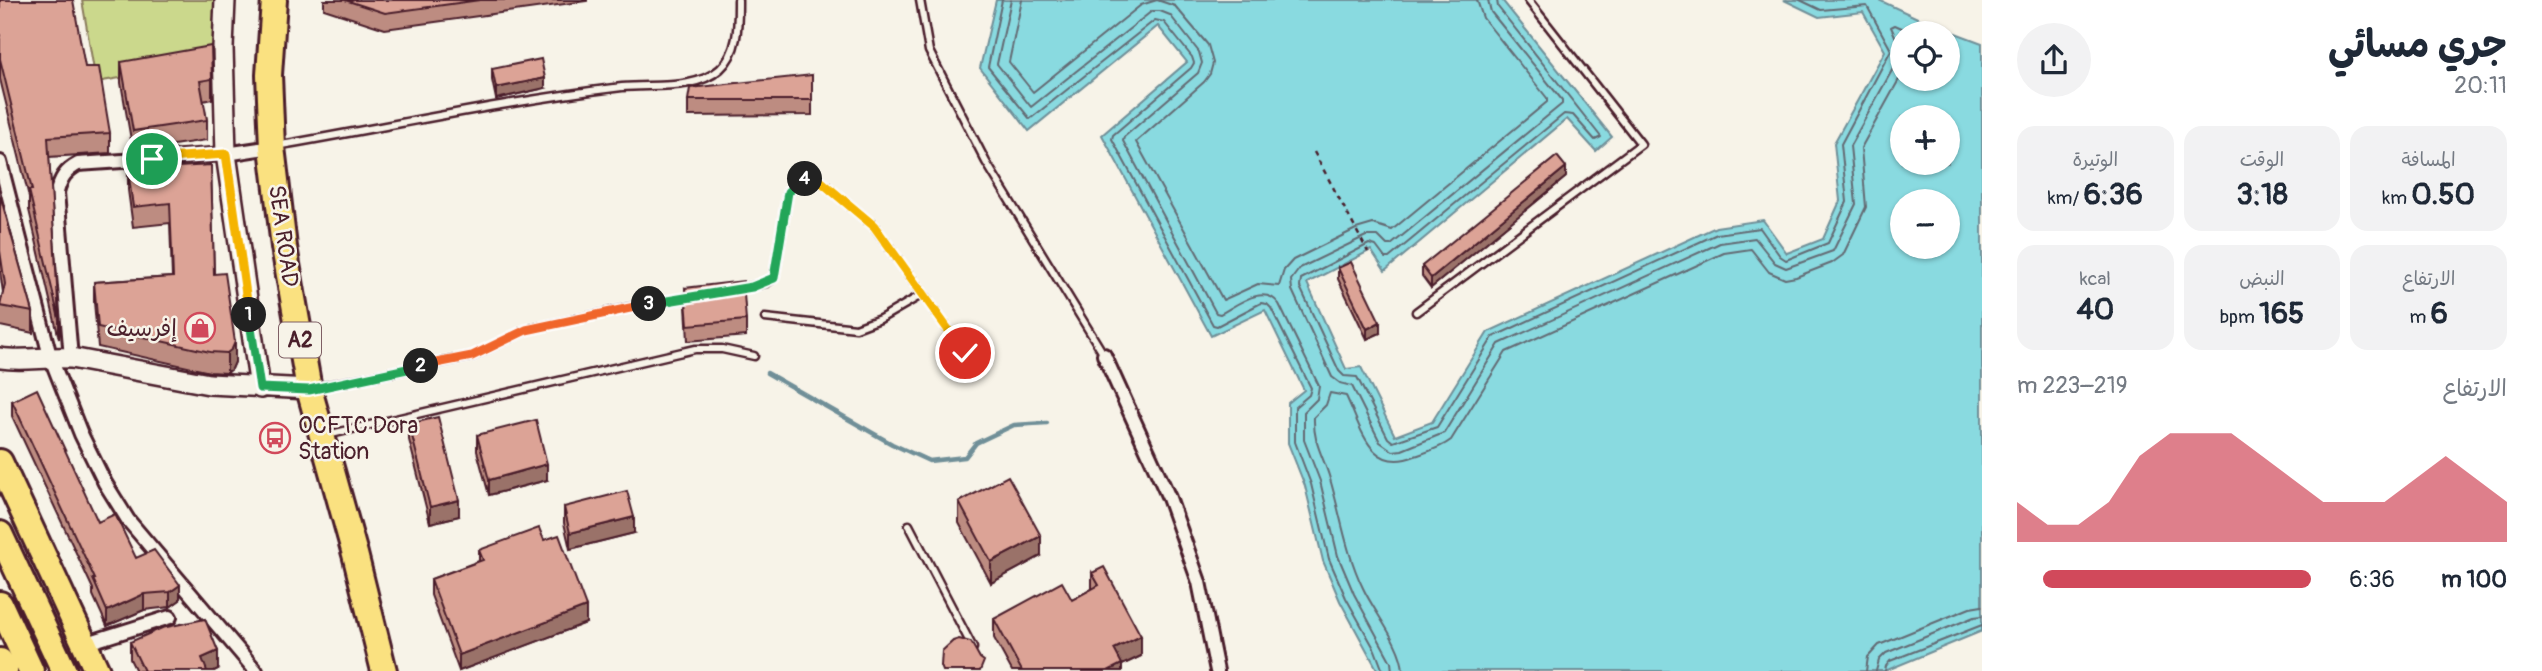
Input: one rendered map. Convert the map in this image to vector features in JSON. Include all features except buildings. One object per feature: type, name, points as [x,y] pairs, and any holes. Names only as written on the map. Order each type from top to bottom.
[{"type":"highway","name":"SEA ROAD","points":[[274,0],[269,75],[272,147],[284,247],[309,390],[355,554],[384,671]]},
{"type":"highway","points":[[0,462],[97,671]]},
{"type":"highway","points":[[0,534],[64,671]]},
{"type":"highway","points":[[0,604],[31,671]]},
{"type":"highway","points":[[0,661],[5,671]]},
{"type":"street","points":[[225,0],[223,48],[226,154],[260,388]]},
{"type":"street","points":[[71,358],[57,192],[68,169],[78,164],[226,154],[272,147]]},
{"type":"street","points":[[0,162],[50,356],[81,434],[105,482],[128,520],[256,671]]},
{"type":"street","points":[[1104,355],[1169,498],[1199,582],[1217,671]]},
{"type":"street","points":[[0,358],[71,358],[209,384],[309,390]]},
{"type":"street","points":[[84,644],[170,617]]},
{"type":"lane","points":[[272,147],[622,87],[700,81],[719,70],[732,55],[738,23],[738,0]]},
{"type":"lane","points":[[919,0],[929,51],[986,162],[1104,355]]},
{"type":"lane","points":[[1416,312],[1641,144],[1528,0]]},
{"type":"lane","points":[[727,291],[752,287],[774,278],[788,192],[807,178],[818,179],[874,226],[965,353]]},
{"type":"lane","points":[[765,318],[856,328],[880,319],[923,294]]},
{"type":"lane","points":[[309,390],[472,356],[526,330],[702,295]]},
{"type":"lane","points":[[322,436],[695,349],[722,349],[754,356]]},
{"type":"lane","points":[[909,525],[979,659]]},
{"type":"path","points":[[1314,152],[1368,252]]},
{"type":"green space","points":[[82,0],[217,0],[216,62],[96,82]]},
{"type":"water","points":[[996,0],[1502,0],[1612,137],[1596,151],[1567,119],[1385,271],[1371,250],[1307,283],[1346,369],[1361,367],[1395,436],[1432,422],[1488,332],[1716,227],[1763,220],[1787,253],[1823,239],[1840,201],[1834,143],[1885,51],[1863,12],[1819,17],[1784,0],[1879,0],[1924,21],[1890,21],[1890,91],[1960,91],[1960,35],[1982,43],[1982,631],[1885,671],[1378,671],[1340,601],[1323,561],[1305,486],[1288,443],[1288,403],[1304,390],[1265,310],[1211,336],[1102,135],[1187,62],[1158,26],[1029,131],[980,68]]},
{"type":"waterway","points":[[767,373],[892,444],[929,461],[965,457],[976,443],[1014,425],[1047,423]]},
{"type":"place","name":"إفرسيف","points":[[200,328]]},
{"type":"place","name":"OCFTC Dora Station","points":[[275,438]]},
{"type":"route","points":[[152,159],[226,154],[260,388],[309,390],[472,356],[526,330],[626,308],[766,283],[774,278],[788,192],[807,178],[818,179],[874,226],[965,353]]}]
